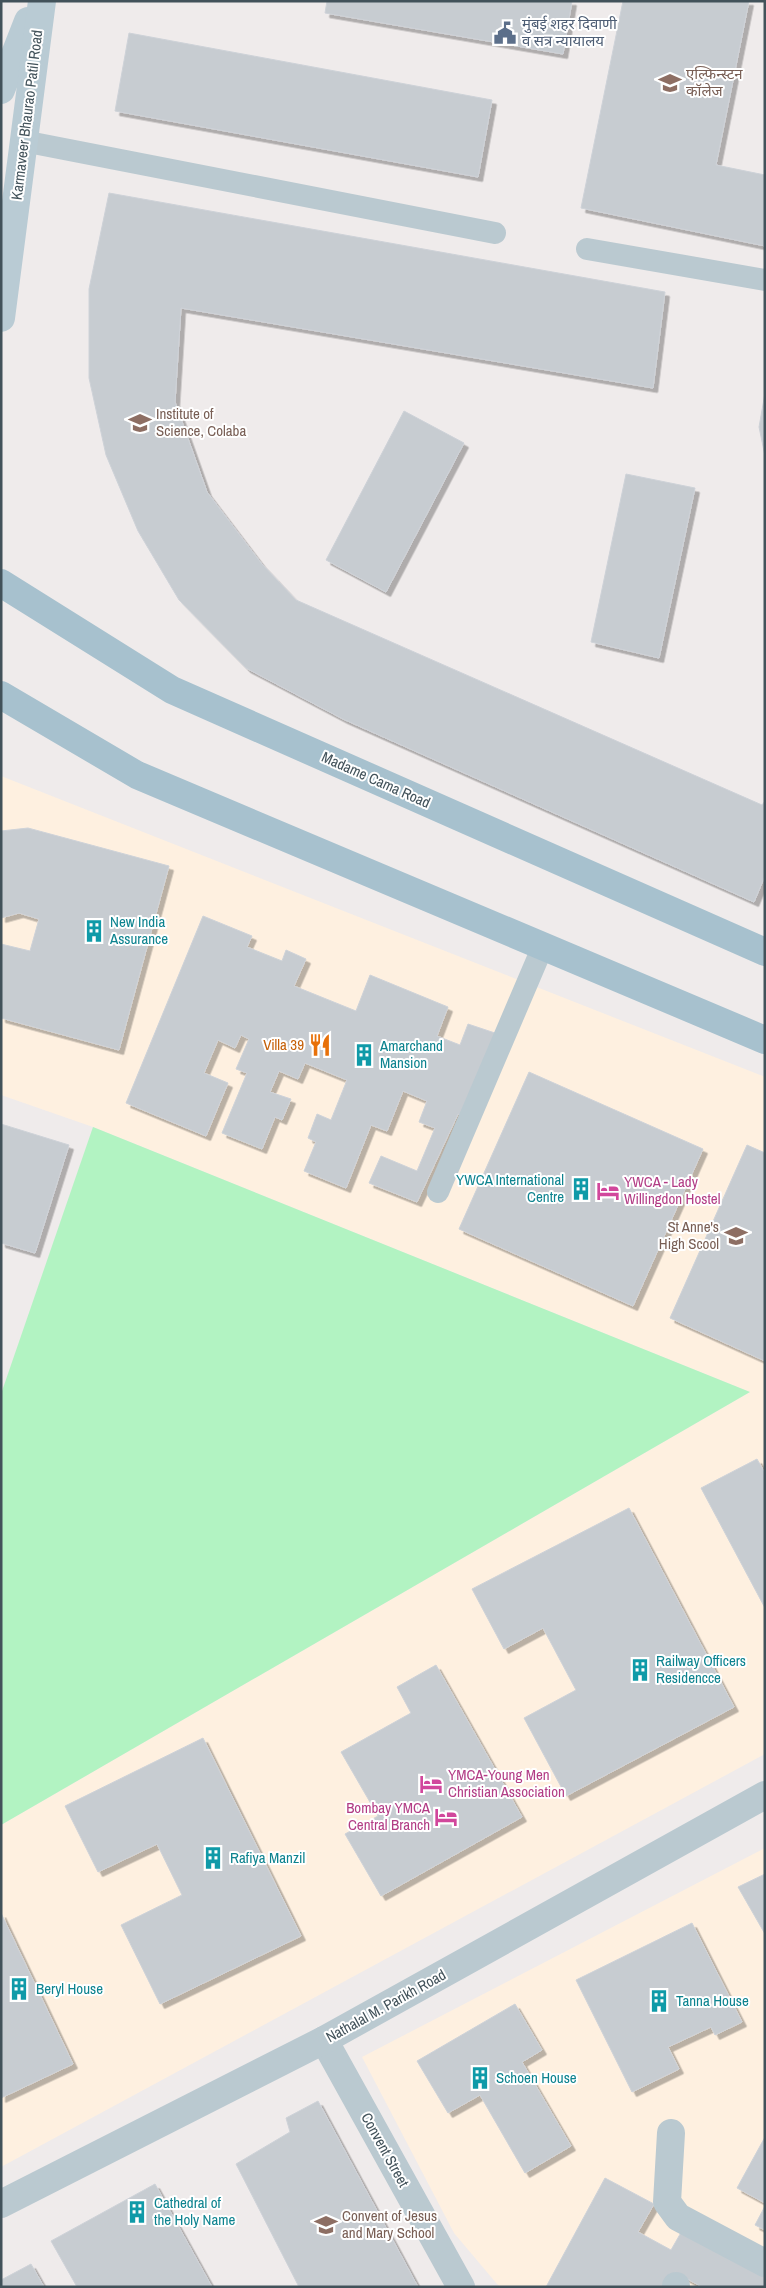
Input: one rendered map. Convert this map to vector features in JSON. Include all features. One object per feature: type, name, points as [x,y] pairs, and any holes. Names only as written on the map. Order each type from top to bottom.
[{"type":"main road","points":[[1,90],[36,1]]},
{"type":"main road","name":"Karmaveer Bhaurao Patil Road","points":[[1,318],[42,1]]},
{"type":"main road","name":"Madame Cama Road","points":[[1,583],[172,690],[765,952]]},
{"type":"main road","points":[[1,695],[138,775],[765,1040]]},
{"type":"street","name":"Nathalal M. Parikh Road","points":[[1,2204],[324,2040],[765,1795]]},
{"type":"street","name":"Convent Street","points":[[324,2040],[460,2287]]},
{"type":"street","points":[[671,2133],[667,2202],[678,2217],[765,2263]]},
{"type":"lane","points":[[23,141],[496,233]]},
{"type":"lane","points":[[587,249],[765,280]]},
{"type":"lane","points":[[438,1192],[543,946]]},
{"type":"shaded area","points":[[1,776],[765,1077],[765,1754],[1,2167],[1,1825],[750,1392],[93,1127],[1,1095]]},
{"type":"shaded area","points":[[765,1848],[765,2287],[501,2287],[454,2233],[362,2057]]},
{"type":"green space","points":[[93,1127],[750,1392],[1,1825],[1,1394]]},
{"type":"building","name":"मुंबई शहर दिवाणी व सत्र न्यायालय","points":[[327,1],[572,1],[563,54],[325,13]]},
{"type":"building","name":"एल्फिन्स्टन कॉलेज","points":[[623,1],[749,1],[716,165],[765,175],[765,246],[581,208]]},
{"type":"building","points":[[129,33],[492,100],[478,177],[115,111]]},
{"type":"building","points":[[109,193],[665,292],[653,388],[181,308],[175,402],[207,492],[261,563],[296,600],[762,805],[765,801],[765,879],[754,902],[343,719],[246,668],[179,600],[138,531],[106,455],[89,378],[89,289]]},
{"type":"building","points":[[765,393],[765,456],[759,427]]},
{"type":"building","points":[[404,411],[464,443],[386,592],[326,560]]},
{"type":"building","points":[[626,474],[695,488],[659,658],[591,642]]},
{"type":"building","name":"New India Assurance","points":[[28,828],[169,866],[119,1050],[1,1018],[1,944],[30,951],[39,919],[19,913],[1,918],[1,831]]},
{"type":"building","name":"Amarchand Mansion","points":[[203,916],[252,936],[247,947],[282,961],[286,950],[306,959],[294,986],[356,1011],[370,975],[448,1007],[437,1036],[460,1045],[468,1024],[498,1034],[467,1117],[458,1114],[417,1202],[369,1183],[381,1156],[417,1171],[435,1128],[419,1122],[427,1101],[403,1091],[387,1131],[371,1125],[346,1188],[304,1171],[316,1142],[308,1138],[317,1114],[331,1120],[347,1080],[305,1063],[298,1079],[279,1071],[270,1092],[291,1099],[282,1120],[275,1117],[262,1149],[222,1133],[247,1073],[236,1069],[249,1039],[241,1035],[235,1048],[218,1040],[204,1073],[228,1083],[206,1136],[126,1103]]},
{"type":"building","name":"YWCA International Centre","points":[[529,1072],[703,1149],[633,1306],[459,1229]]},
{"type":"building","points":[[1,1124],[69,1145],[35,1253],[1,1243]]},
{"type":"building","name":"St Anne's High Scool","points":[[747,1145],[765,1153],[765,1361],[670,1318]]},
{"type":"building","points":[[757,1459],[765,1473],[765,1608],[701,1488]]},
{"type":"building","name":"Railway Officers Residencce","points":[[629,1508],[734,1707],[566,1796],[524,1718],[576,1690],[543,1628],[504,1649],[472,1589]]},
{"type":"building","name":"YMCA-Young Men Christian Association","points":[[436,1665],[522,1817],[381,1896],[345,1834],[378,1816],[341,1752],[411,1713],[397,1687]]},
{"type":"building","name":"Rafiya Manzil","points":[[203,1738],[301,1936],[160,2004],[121,1925],[182,1895],[157,1844],[98,1872],[65,1806]]},
{"type":"building","points":[[765,1874],[765,1934],[738,1887]]},
{"type":"building","name":"Beryl House","points":[[1,1913],[73,2064],[1,2098]]},
{"type":"building","name":"Tanna House","points":[[692,1923],[742,2022],[715,2035],[711,2027],[668,2047],[679,2069],[632,2092],[576,1980]]},
{"type":"building","name":"Schoen House","points":[[515,2004],[542,2050],[522,2062],[571,2146],[525,2173],[480,2095],[448,2113],[417,2061]]},
{"type":"building","name":"Convent of Jesus and Mary School","points":[[318,2101],[418,2287],[299,2287],[236,2164],[290,2132],[286,2118]]},
{"type":"building","points":[[765,2137],[765,2203],[737,2188]]},
{"type":"building","points":[[605,2178],[654,2204],[638,2232],[671,2250],[683,2229],[765,2274],[765,2287],[702,2287],[675,2272],[667,2287],[546,2287]]},
{"type":"building","name":"Cathedral of the Holy Name","points":[[155,2184],[212,2287],[77,2287],[51,2241]]},
{"type":"building","points":[[765,2206],[765,2230],[755,2225]]},
{"type":"building","points":[[31,2264],[44,2287],[1,2287],[1,2280]]},
{"type":"place","name":"मुंबई शहर दिवाणी व सत्र न्यायालय","points":[[505,33]]},
{"type":"place","name":"एल्फिन्स्टन कॉलेज","points":[[670,83]]},
{"type":"place","name":"Institute of Science, Colaba","points":[[140,423]]},
{"type":"place","name":"New India Assurance","points":[[94,931]]},
{"type":"place","name":"Villa 39","points":[[320,1045]]},
{"type":"place","name":"Amarchand Mansion","points":[[364,1055]]},
{"type":"place","name":"YWCA International Centre","points":[[581,1189]]},
{"type":"place","name":"YWCA - Lady Willingdon Hostel","points":[[608,1191]]},
{"type":"place","name":"St Anne's High Scool","points":[[736,1236]]},
{"type":"place","name":"Railway Officers Residencce","points":[[640,1670]]},
{"type":"place","name":"YMCA-Young Men Christian Association","points":[[431,1784]]},
{"type":"place","name":"Bombay YMCA Central Branch","points":[[446,1817]]},
{"type":"place","name":"Rafiya Manzil","points":[[213,1858]]},
{"type":"place","name":"Beryl House","points":[[19,1989]]},
{"type":"place","name":"Tanna House","points":[[659,2001]]},
{"type":"place","name":"Schoen House","points":[[480,2078]]},
{"type":"place","name":"Cathedral of the Holy Name","points":[[137,2212]]},
{"type":"place","name":"Convent of Jesus and Mary School","points":[[326,2225]]}]
